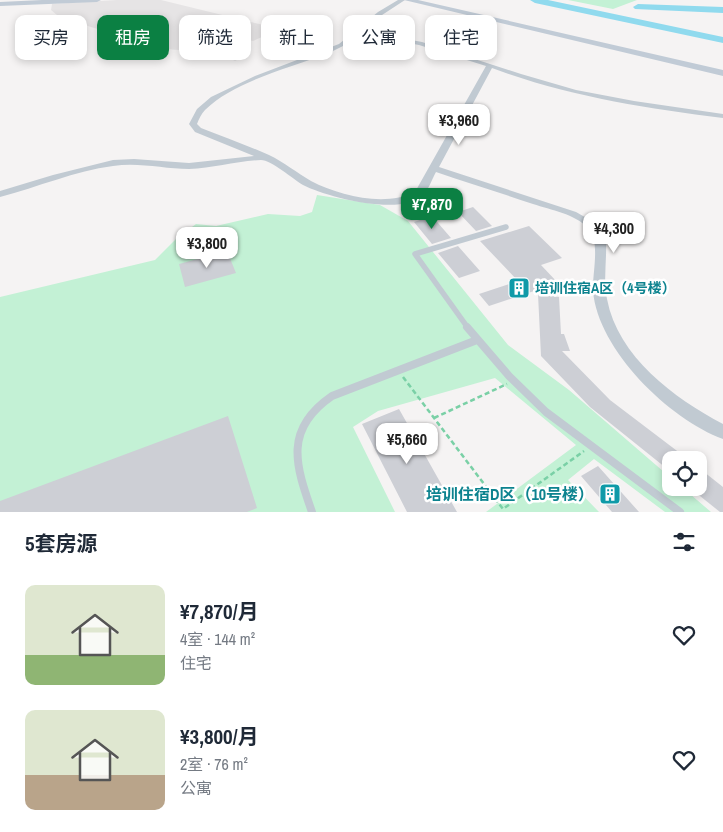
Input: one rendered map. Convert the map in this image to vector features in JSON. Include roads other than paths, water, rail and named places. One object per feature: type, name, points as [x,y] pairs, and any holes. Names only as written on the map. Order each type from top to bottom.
[{"type":"main road","points":[[0,4],[97,0]]},
{"type":"main road","points":[[408,0],[723,73]]},
{"type":"main road","points":[[424,0],[723,68]]},
{"type":"street","points":[[378,15],[402,0]]},
{"type":"street","points":[[343,42],[331,50],[229,90],[206,105],[196,115],[194,124],[201,132],[265,157],[320,189],[351,197],[386,202],[403,201],[415,197],[423,190],[490,65]]},
{"type":"street","points":[[415,42],[581,95],[641,106],[723,116]]},
{"type":"street","points":[[0,194],[56,177],[113,164],[134,162],[189,166],[265,157]]},
{"type":"street","points":[[434,168],[572,214],[592,224],[600,239],[600,296],[606,316],[617,340],[636,365],[666,395],[701,421],[723,432]]},
{"type":"lane","points":[[506,227],[415,254],[477,340],[514,381],[545,411],[590,447],[680,512]]},
{"type":"lane","points":[[312,512],[298,462],[299,434],[308,415],[322,402],[332,396],[477,340]]},
{"type":"waterway","points":[[535,0],[723,40]]},
{"type":"waterway","points":[[638,7],[723,10]]},
{"type":"place","name":"培训住宿A区（4号楼）","points":[[519,288]]},
{"type":"place","name":"培训住宿D区（10号楼）","points":[[610,494]]}]
